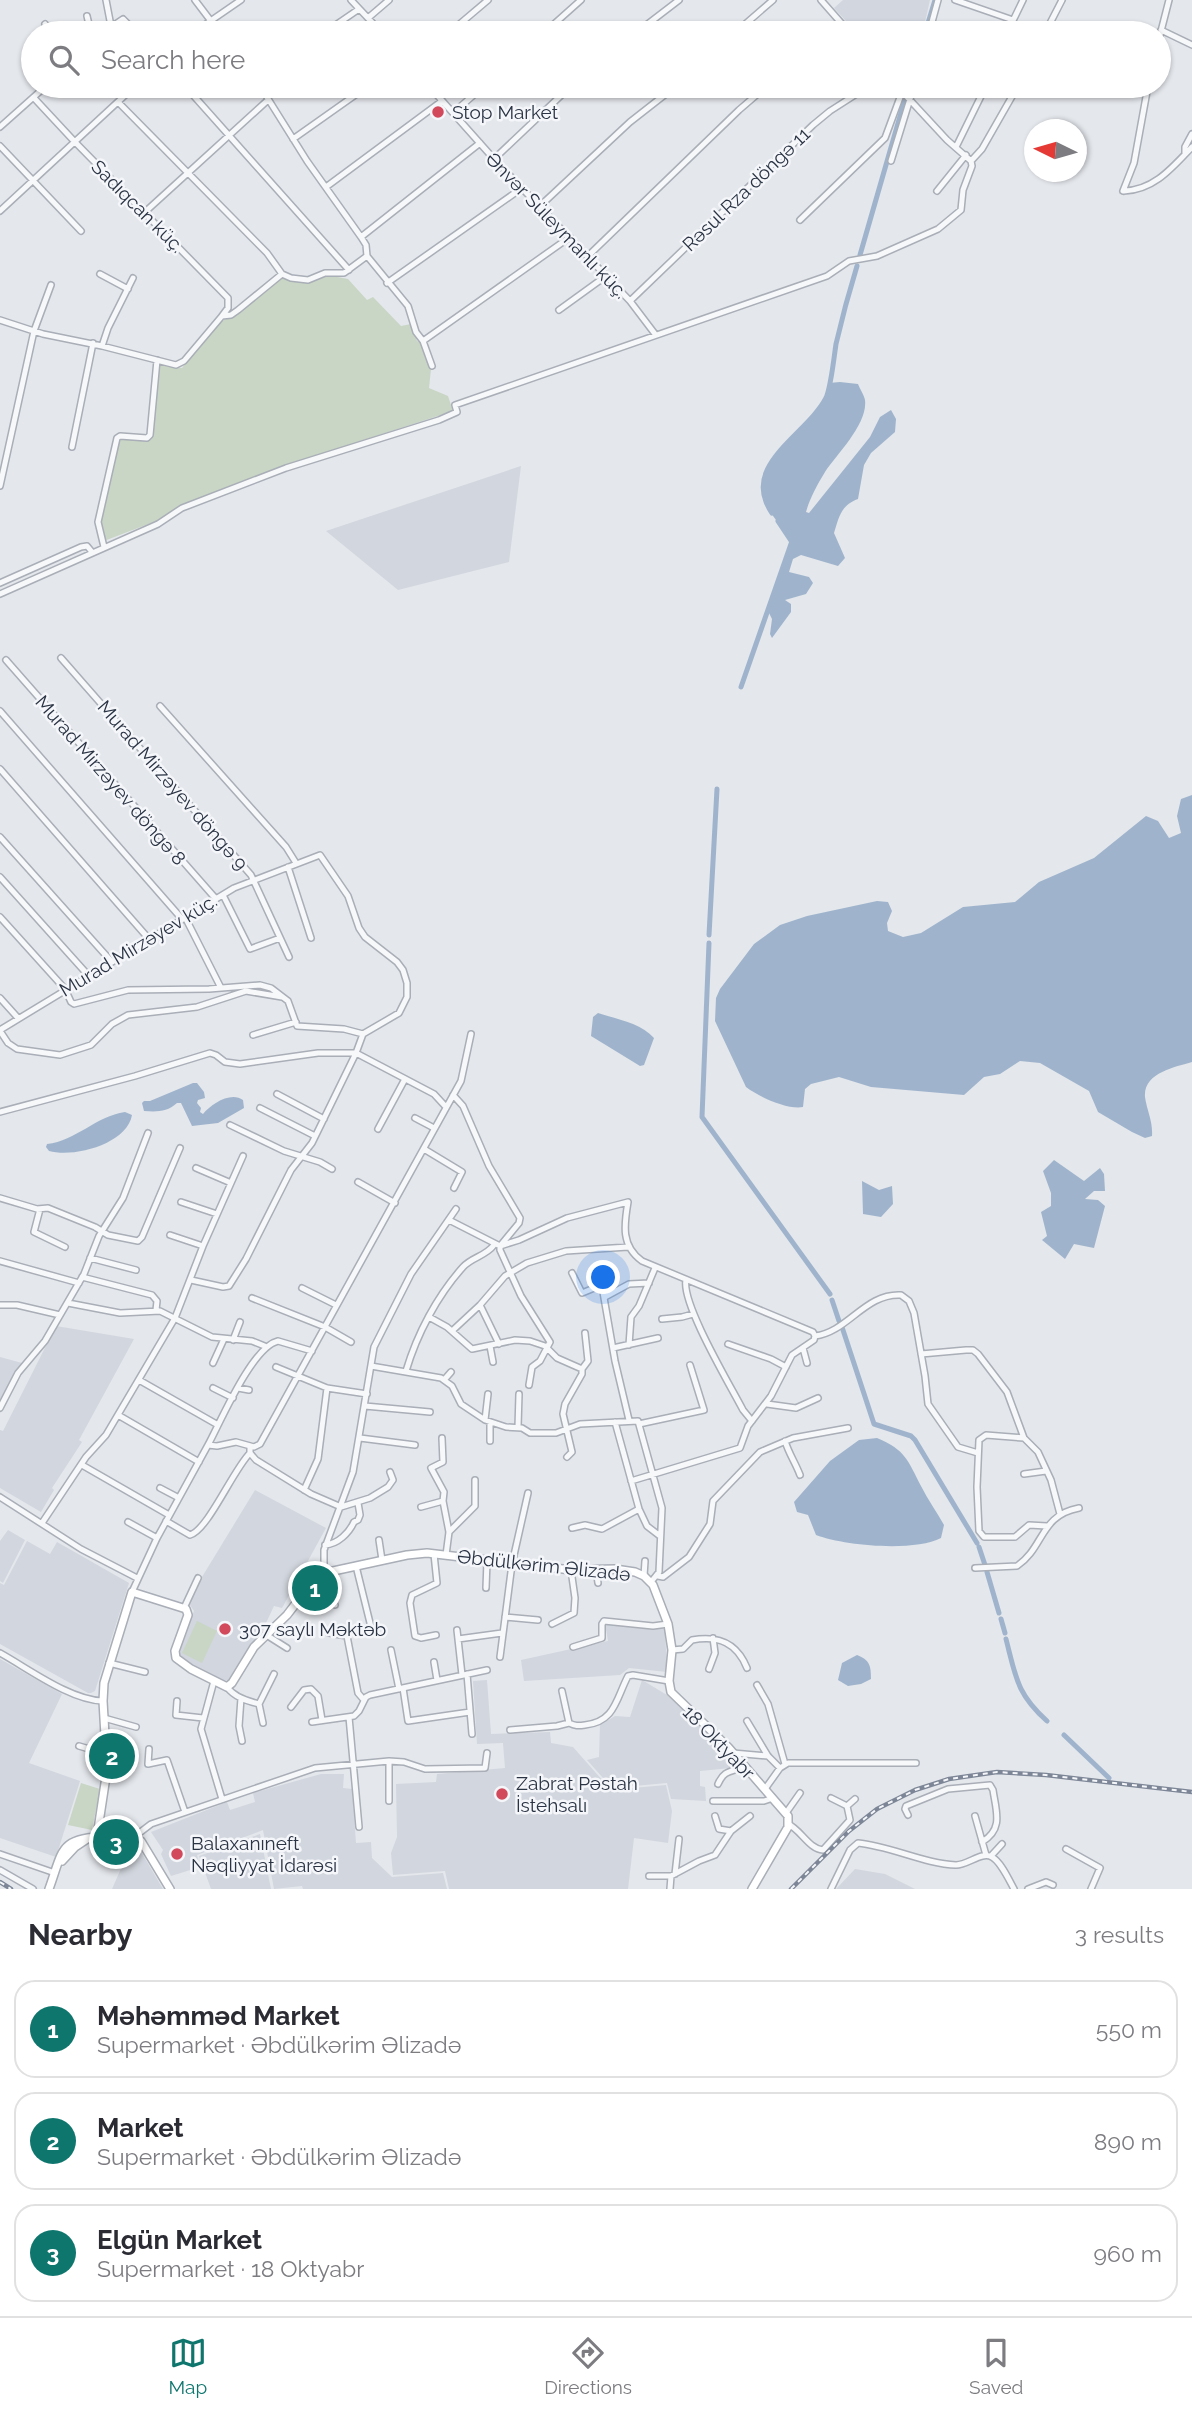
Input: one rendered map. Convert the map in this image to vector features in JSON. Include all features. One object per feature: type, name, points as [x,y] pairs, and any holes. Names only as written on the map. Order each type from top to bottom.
[{"type":"street","points":[[106,0],[110,21]]},
{"type":"street","points":[[195,0],[210,20],[241,0]]},
{"type":"street","points":[[351,0],[371,21]]},
{"type":"street","points":[[368,18],[389,0]]},
{"type":"street","points":[[463,21],[488,0]]},
{"type":"street","points":[[557,21],[581,0]]},
{"type":"street","points":[[651,21],[678,0]]},
{"type":"street","points":[[749,21],[773,0]]},
{"type":"street","points":[[821,0],[840,21]]},
{"type":"street","points":[[933,21],[939,0]]},
{"type":"street","points":[[955,0],[1013,20],[1023,0]]},
{"type":"street","points":[[1051,21],[1062,0]]},
{"type":"street","points":[[1163,21],[1169,0]]},
{"type":"street","points":[[342,21],[359,9]]},
{"type":"street","points":[[88,16],[89,21]]},
{"type":"street","points":[[1171,35],[1192,45]]},
{"type":"street","points":[[0,127],[33,98]]},
{"type":"street","name":"Sadıqcan küç.","points":[[35,98],[228,298],[230,303],[222,316]]},
{"type":"street","points":[[0,211],[122,98]]},
{"type":"street","points":[[196,98],[349,270]]},
{"type":"street","points":[[293,139],[351,98]]},
{"type":"street","name":"Ənvər Süleymanlı küç.","points":[[439,98],[630,301],[655,334]]},
{"type":"street","points":[[453,113],[470,98]]},
{"type":"street","points":[[494,159],[558,98]]},
{"type":"street","points":[[540,206],[630,122],[661,98]]},
{"type":"street","points":[[588,256],[752,98]]},
{"type":"street","name":"Rəsul Rza döngə 11","points":[[630,301],[813,125],[851,98]]},
{"type":"street","points":[[800,220],[886,138],[900,98]]},
{"type":"street","points":[[956,147],[980,98]]},
{"type":"street","points":[[937,191],[969,158],[982,149],[1011,98]]},
{"type":"street","points":[[1146,98],[1134,163],[1123,191],[1145,188],[1192,147]]},
{"type":"street","points":[[145,212],[268,100],[361,237],[366,245],[366,256],[408,306],[416,332],[423,341],[432,366]]},
{"type":"street","points":[[0,594],[158,524],[182,508],[299,464],[439,420],[457,412],[455,405],[827,276],[849,261],[877,256],[938,229],[961,210],[963,190],[972,166],[969,158],[910,100],[891,161]]},
{"type":"street","points":[[326,187],[442,101]]},
{"type":"street","points":[[118,102],[267,253],[282,274],[308,280],[325,273],[340,274],[366,256]]},
{"type":"street","points":[[1185,155],[1185,147],[1192,134]]},
{"type":"street","points":[[361,237],[480,143]]},
{"type":"street","points":[[0,146],[81,231]]},
{"type":"street","points":[[387,283],[522,188]]},
{"type":"street","points":[[423,341],[570,237]]},
{"type":"street","points":[[100,274],[128,289]]},
{"type":"street","points":[[0,320],[176,366],[222,316],[239,310],[282,274]]},
{"type":"street","points":[[559,310],[606,276]]},
{"type":"street","points":[[102,346],[133,278]]},
{"type":"street","points":[[0,486],[34,331],[51,285]]},
{"type":"street","points":[[72,447],[93,344]]},
{"type":"street","points":[[104,547],[98,522],[117,439],[120,436],[149,438],[157,360]]},
{"type":"street","points":[[0,583],[81,547],[87,546],[92,552]]},
{"type":"street","points":[[8,580],[13,589]]},
{"type":"street","name":"Murad Mirzəyev döngə 9","points":[[61,658],[254,880],[289,957]]},
{"type":"street","name":"Murad Mirzəyev döngə 8","points":[[6,660],[216,899]]},
{"type":"street","points":[[160,706],[286,847],[296,863]]},
{"type":"street","points":[[0,711],[183,918],[221,988]]},
{"type":"street","points":[[0,769],[149,939]]},
{"type":"street","points":[[0,837],[111,961]]},
{"type":"street","name":"Murad Mirzəyev küç.","points":[[0,1030],[223,895],[320,855],[348,896],[359,928],[397,962],[407,983],[407,998],[399,1013],[363,1034]]},
{"type":"street","points":[[288,867],[311,938]]},
{"type":"street","points":[[0,877],[88,975]]},
{"type":"street","points":[[223,895],[250,949],[281,938]]},
{"type":"street","points":[[0,917],[65,989],[71,1002],[78,1004],[128,989],[260,985],[271,988],[291,1004],[300,1027],[344,1029],[363,1034],[315,1136],[288,1177],[229,1286],[191,1280]]},
{"type":"street","points":[[0,1030],[8,1043],[17,1049],[60,1055],[91,1045],[112,1024],[128,1015],[197,1007],[246,991],[283,997]]},
{"type":"street","points":[[0,998],[18,1018]]},
{"type":"street","points":[[253,1035],[296,1022]]},
{"type":"street","points":[[82,1465],[168,1518],[190,1535],[195,1534],[210,1517],[250,1450],[260,1444],[395,1203],[465,1072],[471,1034]]},
{"type":"street","points":[[0,1112],[209,1054],[216,1055],[225,1062],[240,1064],[318,1053],[356,1053],[435,1094],[446,1107]]},
{"type":"street","points":[[378,1129],[405,1079]]},
{"type":"street","points":[[277,1094],[324,1119]]},
{"type":"street","points":[[406,1371],[418,1336],[465,1265],[497,1245],[519,1223],[520,1218],[489,1166],[463,1106],[453,1095]]},
{"type":"street","points":[[260,1108],[315,1136]]},
{"type":"street","points":[[415,1118],[435,1128]]},
{"type":"street","points":[[230,1125],[332,1169]]},
{"type":"street","points":[[0,1408],[18,1373],[40,1348],[68,1303],[102,1231],[123,1198],[148,1133]]},
{"type":"street","points":[[0,1198],[40,1209],[48,1208],[114,1236],[140,1241],[180,1148]]},
{"type":"street","points":[[424,1149],[462,1172],[454,1188]]},
{"type":"street","points":[[42,1524],[106,1435],[175,1318],[243,1156]]},
{"type":"street","points":[[196,1168],[231,1183]]},
{"type":"street","points":[[358,1182],[395,1203]]},
{"type":"street","points":[[181,1202],[217,1214]]},
{"type":"street","points":[[497,1245],[519,1240],[566,1218],[628,1202],[624,1229],[628,1247],[634,1255],[655,1268],[813,1332],[815,1336]]},
{"type":"street","points":[[40,1209],[34,1232],[65,1247]]},
{"type":"street","points":[[335,1605],[324,1573],[325,1545],[353,1472],[374,1347],[411,1275],[456,1209]]},
{"type":"street","points":[[449,1220],[497,1245],[536,1321],[549,1339],[548,1349],[532,1367],[529,1385]]},
{"type":"street","points":[[170,1235],[203,1246]]},
{"type":"street","points":[[452,1331],[510,1272],[546,1256],[566,1251],[628,1247]]},
{"type":"street","points":[[90,1258],[136,1270]]},
{"type":"street","points":[[0,1261],[152,1295],[157,1301],[156,1310]]},
{"type":"street","points":[[629,1345],[631,1317],[638,1309],[655,1268]]},
{"type":"street","points":[[572,1273],[582,1293],[599,1286],[605,1297],[619,1380],[629,1420]]},
{"type":"street","points":[[686,1280],[685,1293],[694,1314],[743,1410],[752,1421]]},
{"type":"street","points":[[605,1297],[629,1284],[649,1283]]},
{"type":"street","points":[[302,1288],[336,1306]]},
{"type":"street","points":[[631,1481],[740,1448],[744,1443],[747,1428],[766,1404],[792,1355],[814,1340],[815,1336],[831,1331],[874,1300],[888,1294],[906,1297],[911,1305],[926,1398],[931,1410],[958,1447],[978,1453]]},
{"type":"street","points":[[252,1298],[325,1327],[351,1342]]},
{"type":"street","points":[[68,1303],[120,1313],[156,1310],[212,1337],[259,1343],[267,1347]]},
{"type":"street","points":[[480,1305],[499,1344]]},
{"type":"street","points":[[0,1306],[28,1307],[60,1315]]},
{"type":"street","points":[[662,1319],[694,1314]]},
{"type":"street","points":[[429,1317],[452,1331],[472,1349],[515,1340],[530,1341],[548,1349],[557,1358],[582,1369]]},
{"type":"street","points":[[233,1340],[240,1322]]},
{"type":"street","points":[[567,1457],[572,1452],[564,1410],[588,1361],[585,1333]]},
{"type":"street","points":[[613,1348],[658,1338]]},
{"type":"street","points":[[213,1363],[224,1339]]},
{"type":"street","points":[[94,1837],[106,1776],[103,1701],[109,1663],[137,1578],[254,1361],[267,1347],[278,1341],[312,1351]]},
{"type":"street","points":[[728,1344],[786,1367]]},
{"type":"street","points":[[490,1346],[494,1362]]},
{"type":"street","points":[[803,1348],[807,1363]]},
{"type":"street","points":[[921,1354],[966,1350],[978,1354],[1007,1392],[1024,1438],[1036,1448],[1051,1480],[1060,1514]]},
{"type":"street","points":[[639,1424],[704,1410],[690,1365]]},
{"type":"street","points":[[371,1366],[444,1380],[452,1386],[461,1404],[488,1421],[506,1427],[518,1427],[534,1434],[555,1433],[580,1424],[635,1420],[639,1424],[662,1508],[663,1527],[658,1576]]},
{"type":"street","points":[[276,1367],[327,1388],[367,1394]]},
{"type":"street","points":[[444,1380],[451,1372]]},
{"type":"street","points":[[619,1380],[629,1378]]},
{"type":"street","points":[[139,1380],[218,1425]]},
{"type":"street","points":[[214,1388],[233,1398]]},
{"type":"street","points":[[238,1388],[249,1390]]},
{"type":"street","points":[[304,1490],[318,1459],[327,1388]]},
{"type":"street","points":[[488,1394],[490,1441]]},
{"type":"street","points":[[518,1427],[519,1394]]},
{"type":"street","points":[[766,1404],[796,1408],[818,1398]]},
{"type":"street","points":[[365,1406],[430,1412]]},
{"type":"street","points":[[118,1415],[199,1462]]},
{"type":"street","points":[[615,1422],[639,1509],[647,1526],[660,1536]]},
{"type":"street","points":[[510,1730],[569,1723],[574,1726],[589,1725],[608,1717],[631,1675],[668,1681],[672,1650],[668,1624],[651,1582],[658,1576],[663,1577],[689,1557],[709,1524],[713,1501],[760,1452],[785,1441],[848,1428]]},
{"type":"street","points":[[1024,1438],[982,1436],[979,1440],[977,1509],[981,1535],[1015,1537],[1029,1525],[1047,1526]]},
{"type":"street","points":[[360,1438],[415,1445]]},
{"type":"street","points":[[442,1438],[443,1462],[431,1468],[444,1492],[443,1501],[449,1532],[446,1555]]},
{"type":"street","points":[[785,1441],[790,1458],[800,1475]]},
{"type":"street","points":[[208,1445],[236,1442],[250,1450],[256,1460],[304,1490],[341,1507],[358,1503],[388,1487],[393,1480],[390,1472]]},
{"type":"street","points":[[1024,1475],[1046,1471]]},
{"type":"street","points":[[449,1532],[475,1506],[475,1480]]},
{"type":"street","points":[[160,1488],[178,1498]]},
{"type":"street","points":[[500,1657],[512,1564],[528,1493]]},
{"type":"street","points":[[0,1497],[81,1549],[137,1578]]},
{"type":"street","points":[[421,1507],[443,1501]]},
{"type":"street","points":[[325,1545],[332,1544],[349,1532],[354,1522],[360,1518],[358,1503]]},
{"type":"street","points":[[975,1568],[1017,1566],[1030,1554],[1047,1526],[1060,1514],[1079,1508]]},
{"type":"street","points":[[572,1528],[586,1525],[602,1529],[639,1509]]},
{"type":"street","points":[[128,1522],[157,1538]]},
{"type":"street","points":[[379,1540],[382,1560]]},
{"type":"street","name":"Əbdülkərim Əlizadə","points":[[324,1573],[413,1554],[434,1554],[571,1570],[615,1569],[644,1576],[651,1582]]},
{"type":"street","name":"Əbdülkərim Əlizadə","points":[[434,1554],[437,1583],[412,1595],[410,1603],[415,1636],[421,1638],[436,1634]]},
{"type":"street","points":[[486,1588],[488,1561]]},
{"type":"street","points":[[644,1576],[645,1561]]},
{"type":"street","points":[[356,1566],[372,1631]]},
{"type":"street","points":[[596,1569],[598,1583]]},
{"type":"street","points":[[552,1624],[574,1613],[571,1570]]},
{"type":"street","points":[[227,1687],[254,1647],[268,1636],[313,1581],[324,1573]]},
{"type":"street","points":[[184,1608],[198,1578]]},
{"type":"street","points":[[132,1592],[184,1608],[188,1615],[175,1651],[176,1658],[241,1698],[259,1704]]},
{"type":"street","points":[[505,1617],[538,1620]]},
{"type":"street","points":[[573,1647],[602,1638],[604,1620],[653,1626],[668,1624]]},
{"type":"street","points":[[457,1630],[472,1734]]},
{"type":"street","points":[[329,1633],[346,1636],[358,1693],[363,1700]]},
{"type":"street","points":[[458,1639],[502,1633]]},
{"type":"street","points":[[268,1636],[287,1648]]},
{"type":"street","points":[[672,1650],[682,1649],[692,1640],[713,1639],[738,1650],[747,1668]]},
{"type":"street","points":[[709,1669],[715,1653],[713,1639]]},
{"type":"street","points":[[391,1650],[408,1721],[470,1712]]},
{"type":"street","points":[[0,1653],[69,1692],[90,1700],[103,1701]]},
{"type":"street","points":[[434,1662],[437,1681]]},
{"type":"street","points":[[109,1663],[145,1672]]},
{"type":"street","points":[[312,1722],[357,1714],[363,1700],[370,1695],[487,1670]]},
{"type":"street","points":[[263,1723],[259,1704],[274,1674]]},
{"type":"street","points":[[214,1681],[202,1718],[202,1737],[222,1799]]},
{"type":"street","name":"18 Oktyabr","points":[[668,1681],[674,1697],[733,1753],[786,1813]]},
{"type":"street","points":[[757,1685],[768,1704],[782,1766],[765,1789]]},
{"type":"street","points":[[291,1707],[304,1690],[311,1689],[318,1696],[322,1720]]},
{"type":"street","points":[[562,1692],[569,1723]]},
{"type":"street","points":[[241,1698],[239,1726],[243,1741]]},
{"type":"street","points":[[177,1701],[176,1715],[202,1718]]},
{"type":"street","points":[[349,1717],[359,1826]]},
{"type":"street","points":[[104,1718],[136,1727]]},
{"type":"street","points":[[747,1721],[768,1756],[782,1766],[916,1763]]},
{"type":"street","points":[[79,1746],[106,1754]]},
{"type":"street","points":[[149,1749],[148,1764],[167,1760],[185,1812]]},
{"type":"street","points":[[48,1889],[62,1854],[80,1838],[134,1837],[151,1824],[306,1770],[389,1761],[408,1763],[425,1769],[485,1768],[487,1753]]},
{"type":"street","points":[[733,1753],[768,1756]]},
{"type":"street","points":[[389,1761],[389,1801]]},
{"type":"street","points":[[719,1784],[722,1775],[743,1767]]},
{"type":"street","points":[[908,1815],[906,1806],[948,1788],[990,1785],[993,1790],[997,1827],[994,1833],[982,1842]]},
{"type":"street","points":[[752,1889],[788,1824],[786,1813],[800,1793]]},
{"type":"street","points":[[713,1801],[764,1801],[773,1798]]},
{"type":"street","points":[[831,1798],[847,1807]]},
{"type":"street","points":[[788,1824],[797,1828],[816,1849],[821,1850],[848,1824],[847,1807],[855,1799]]},
{"type":"street","points":[[715,1816],[719,1829],[731,1831]]},
{"type":"street","points":[[649,1876],[673,1875],[715,1855],[731,1831],[750,1816]]},
{"type":"street","points":[[975,1816],[982,1842],[989,1855],[997,1860],[1014,1889]]},
{"type":"street","points":[[134,1837],[145,1846],[170,1889]]},
{"type":"street","points":[[670,1889],[679,1839]]},
{"type":"street","points":[[831,1889],[849,1850],[858,1843],[957,1865],[989,1855],[1002,1844]]},
{"type":"street","points":[[1066,1849],[1100,1868],[1091,1889]]},
{"type":"street","points":[[0,1854],[55,1873]]},
{"type":"street","points":[[0,1870],[33,1889]]},
{"type":"street","points":[[1028,1889],[1046,1882],[1053,1885]]},
{"type":"shaded area","points":[[843,0],[930,0],[925,21],[846,21],[834,8]]},
{"type":"shaded area","points":[[521,466],[509,562],[398,590],[326,531]]},
{"type":"shaded area","points":[[56,1326],[134,1339],[79,1440],[82,1442],[52,1488],[54,1490],[41,1512],[0,1488],[0,1430],[3,1431]]},
{"type":"shaded area","points":[[0,1357],[22,1363],[0,1404]]},
{"type":"shaded area","points":[[255,1490],[326,1528],[282,1608],[274,1606],[257,1642],[229,1680],[223,1681],[181,1659],[179,1651],[194,1611],[190,1605],[191,1595]]},
{"type":"shaded area","points":[[8,1530],[25,1540],[3,1583],[0,1581],[0,1541]]},
{"type":"shaded area","points":[[27,1541],[50,1554],[57,1542],[129,1583],[95,1691],[91,1693],[0,1644],[0,1583],[4,1585]]},
{"type":"shaded area","points":[[605,1623],[665,1629],[667,1672],[629,1668],[620,1675],[524,1681],[521,1660],[608,1641]]},
{"type":"shaded area","points":[[0,1659],[62,1694],[29,1763],[80,1781],[56,1857],[0,1838]]},
{"type":"shaded area","points":[[487,1680],[491,1734],[550,1732],[551,1743],[573,1747],[611,1790],[666,1785],[672,1811],[668,1843],[634,1838],[628,1889],[449,1889],[445,1871],[393,1875],[391,1853],[397,1837],[396,1784],[436,1782],[437,1774],[505,1768],[503,1743],[477,1744],[473,1681]]},
{"type":"shaded area","points":[[642,1680],[667,1695],[714,1738],[713,1749],[731,1753],[731,1768],[700,1771],[700,1786],[705,1787],[706,1801],[671,1799],[667,1783],[612,1788],[587,1760],[599,1757],[600,1725],[615,1716],[630,1717]]},
{"type":"shaded area","points":[[321,1774],[344,1774],[343,1788],[352,1789],[356,1843],[371,1842],[372,1858],[392,1877],[443,1873],[447,1889],[303,1889],[302,1886],[274,1889],[263,1830],[197,1855],[200,1867],[171,1876],[161,1854],[163,1850],[151,1832],[227,1802],[230,1810],[255,1802],[253,1793]]},
{"type":"shaded area","points":[[260,1834],[271,1889],[211,1889],[199,1856]]},
{"type":"shaded area","points":[[140,1850],[163,1889],[112,1889],[123,1864]]},
{"type":"shaded area","points":[[855,1869],[885,1874],[915,1889],[836,1889]]},
{"type":"green space","points":[[327,275],[348,279],[367,300],[373,297],[401,326],[411,324],[417,341],[423,344],[431,369],[429,388],[448,396],[453,411],[277,468],[174,510],[164,518],[104,541],[99,523],[118,438],[151,440],[157,365],[182,368],[216,324],[239,313],[278,278],[309,283]]},
{"type":"green space","points":[[197,1621],[217,1631],[202,1663],[182,1653]]},
{"type":"green space","points":[[81,1783],[100,1789],[92,1830],[68,1825]]},
{"type":"water","points":[[829,383],[858,384],[865,400],[865,409],[857,429],[819,482],[806,512],[809,513],[870,437],[880,417],[891,410],[896,419],[895,432],[871,453],[864,465],[858,499],[844,508],[839,517],[834,533],[845,558],[838,566],[801,555],[793,559],[789,572],[809,577],[813,583],[806,594],[785,600],[791,604],[791,612],[772,638],[772,619],[768,611],[792,542],[767,506],[763,484],[767,469],[815,413]]},
{"type":"water","points":[[1192,795],[1192,1062],[1161,1072],[1149,1082],[1145,1097],[1152,1136],[1145,1138],[1098,1112],[1089,1091],[1040,1063],[1020,1061],[1000,1074],[984,1077],[964,1095],[871,1087],[839,1077],[811,1084],[805,1089],[803,1107],[790,1107],[758,1095],[746,1087],[715,1021],[716,998],[754,944],[780,925],[807,916],[877,901],[888,902],[892,911],[887,923],[888,931],[903,937],[921,933],[963,907],[1015,902],[1039,882],[1094,858],[1146,816],[1158,821],[1169,838],[1181,833],[1177,816],[1181,799]]},
{"type":"water","points":[[598,1013],[635,1025],[654,1038],[644,1065],[640,1066],[591,1036],[593,1017]]},
{"type":"water","points":[[197,1083],[204,1092],[205,1098],[197,1103],[203,1114],[216,1103],[233,1097],[243,1100],[244,1108],[218,1123],[192,1126],[181,1103],[162,1111],[144,1111],[144,1101]]},
{"type":"water","points":[[125,1112],[132,1115],[128,1125],[110,1141],[72,1152],[49,1151],[46,1147],[47,1144],[67,1138],[105,1118]]},
{"type":"water","points":[[1054,1160],[1084,1181],[1100,1168],[1104,1174],[1105,1191],[1094,1191],[1085,1199],[1098,1200],[1105,1206],[1094,1248],[1074,1244],[1065,1259],[1042,1240],[1047,1236],[1041,1212],[1051,1206],[1051,1193],[1043,1171]]},
{"type":"water","points":[[862,1181],[879,1190],[892,1186],[893,1204],[881,1217],[863,1214]]},
{"type":"water","points":[[877,1438],[894,1447],[909,1463],[944,1525],[941,1538],[897,1546],[844,1542],[816,1535],[808,1515],[797,1512],[794,1502],[830,1461],[859,1440]]},
{"type":"water","points":[[857,1655],[869,1664],[871,1679],[848,1686],[838,1680],[842,1663]]},
{"type":"waterway","points":[[929,21],[935,0]]},
{"type":"waterway","points":[[860,255],[905,99]]},
{"type":"waterway","points":[[772,513],[764,496],[764,480],[780,451],[817,412],[826,398],[836,344],[857,266]]},
{"type":"waterway","points":[[778,521],[792,542]]},
{"type":"waterway","points":[[741,687],[792,541]]},
{"type":"waterway","points":[[709,935],[717,789]]},
{"type":"waterway","points":[[709,943],[702,1117],[830,1294]]},
{"type":"waterway","points":[[832,1300],[839,1321]]},
{"type":"waterway","points":[[842,1327],[874,1424],[911,1436],[915,1440],[977,1543]]},
{"type":"waterway","points":[[979,1547],[985,1565]]},
{"type":"waterway","points":[[987,1572],[999,1613]]},
{"type":"waterway","points":[[1001,1619],[1005,1633]]},
{"type":"waterway","points":[[1006,1639],[1015,1675],[1023,1693],[1047,1721]]},
{"type":"waterway","points":[[1064,1735],[1109,1778]]},
{"type":"railway","points":[[791,1889],[849,1831],[877,1809],[915,1790],[949,1779],[997,1772],[1192,1792]]},
{"type":"railway","points":[[0,1882],[11,1889]]},
{"type":"place","name":"Stop Market","points":[[438,112]]},
{"type":"place","name":"Məhəmməd Market","points":[[315,1588]]},
{"type":"place","name":"307 saylı Məktəb","points":[[225,1629]]},
{"type":"place","name":"Market","points":[[112,1756]]},
{"type":"place","name":"Zabrat Pəstah İstehsalı","points":[[502,1794]]},
{"type":"place","name":"Elgün Market","points":[[116,1842]]},
{"type":"place","name":"Balaxanıneft Nəqliyyat İdarəsi","points":[[177,1854]]}]
